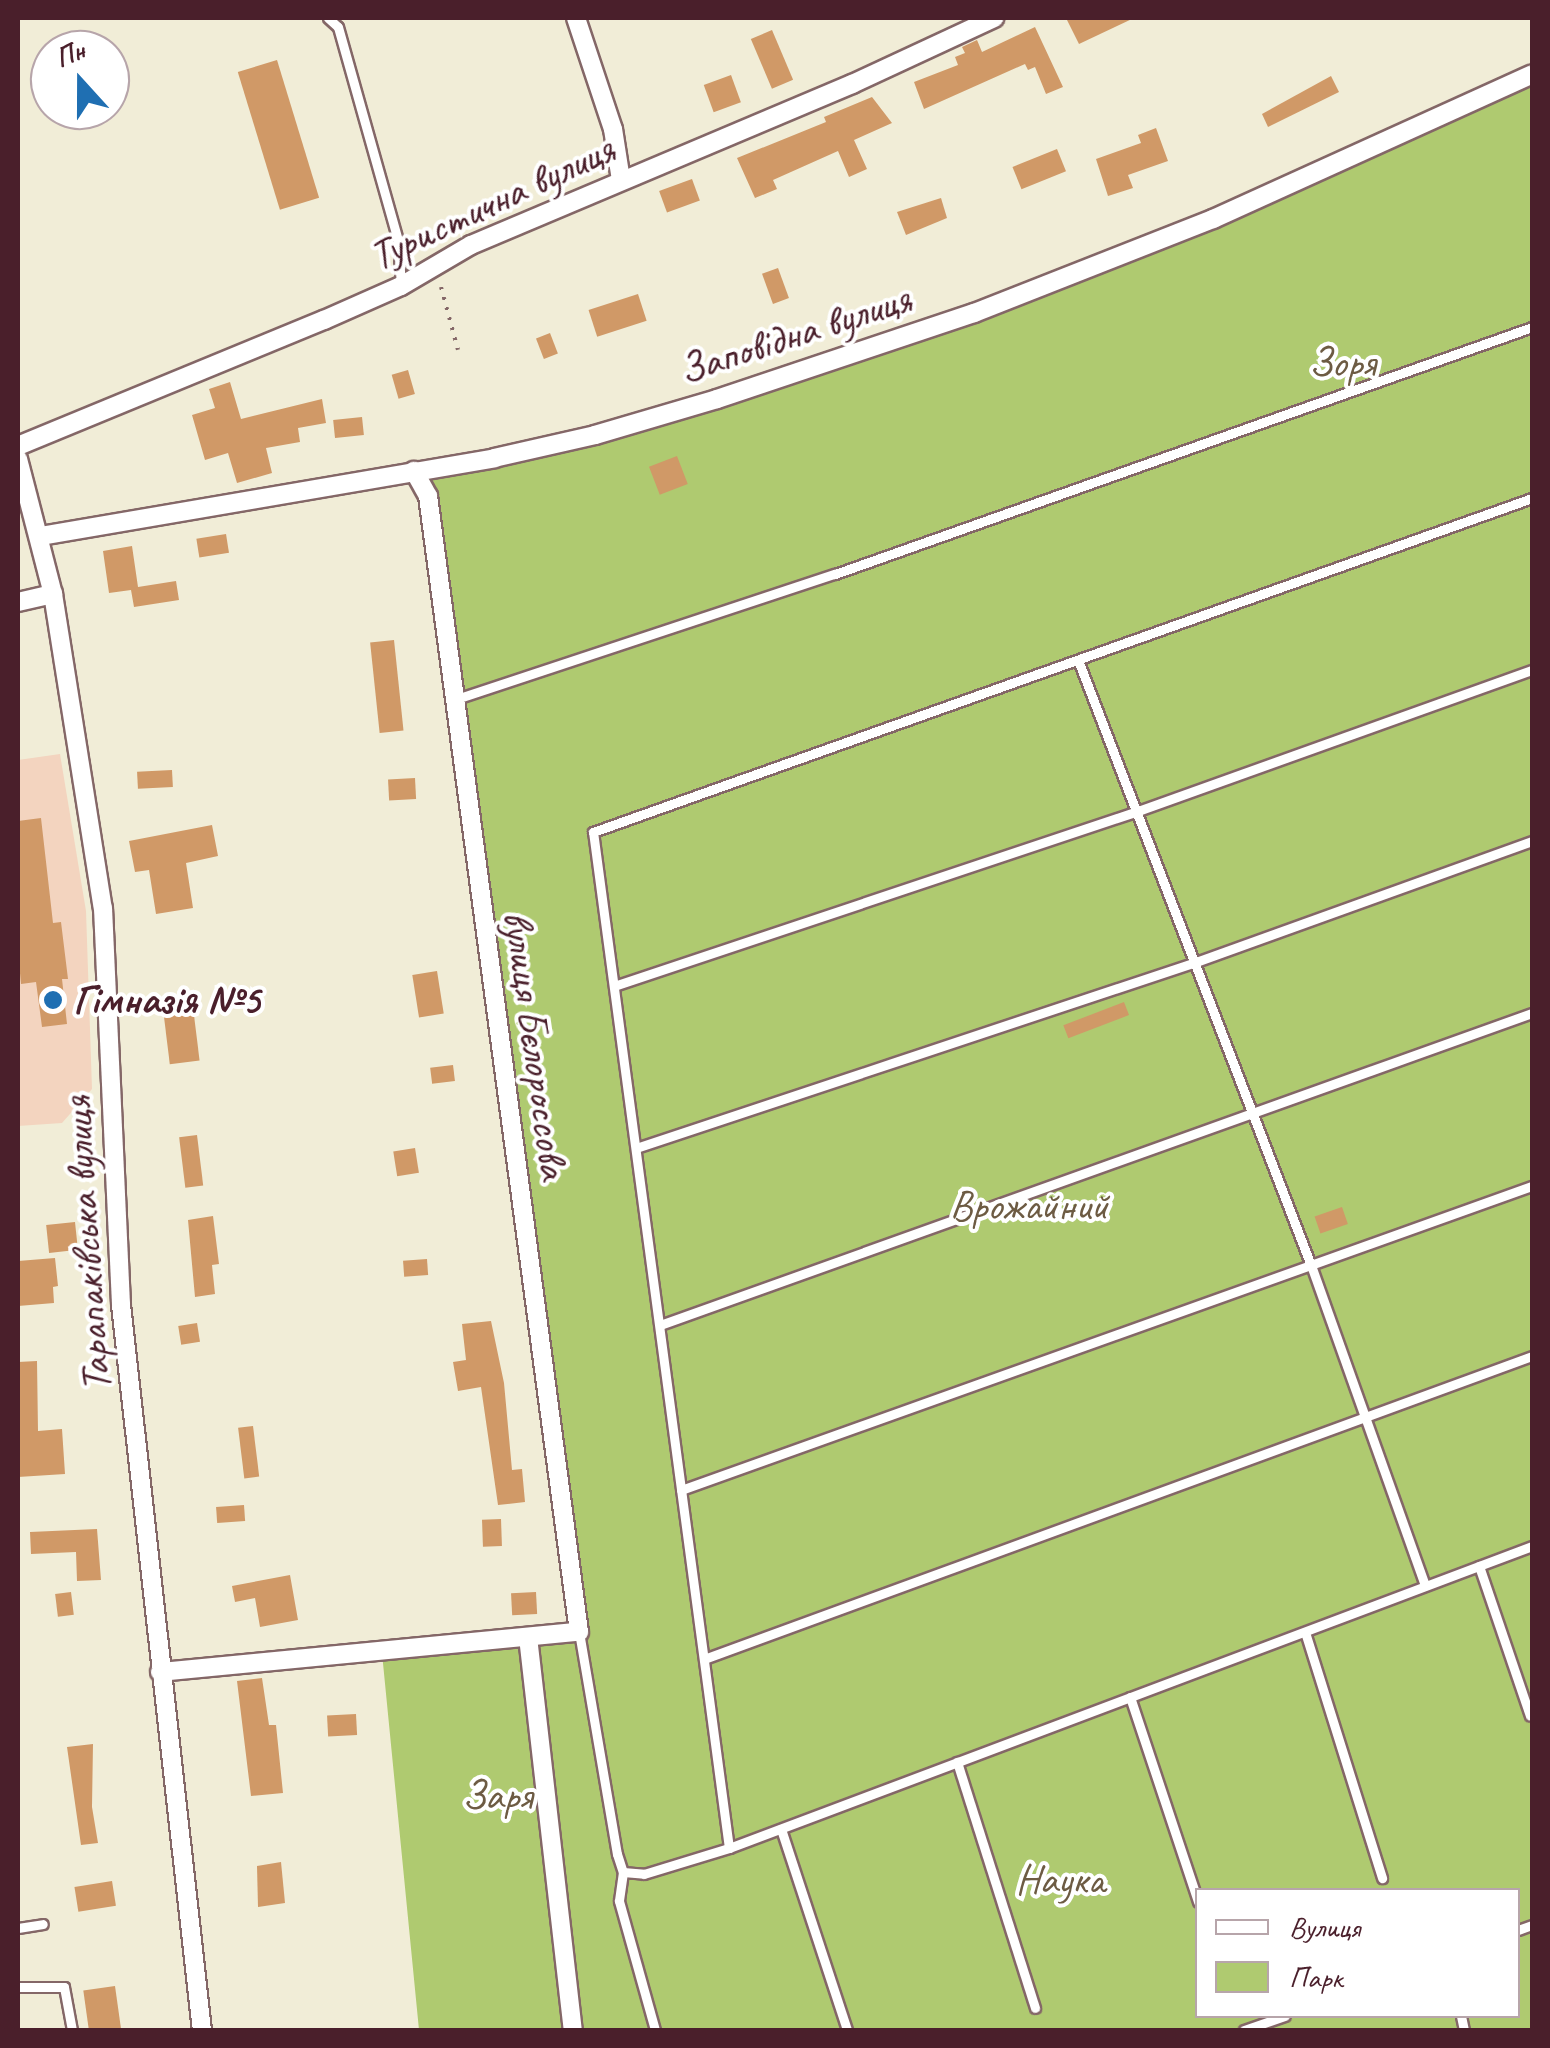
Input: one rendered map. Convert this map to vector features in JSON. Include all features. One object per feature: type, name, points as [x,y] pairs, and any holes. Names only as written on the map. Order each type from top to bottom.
[{"type":"street","points":[[576,18],[613,129],[621,180]]},
{"type":"street","name":"Туристична вулиця","points":[[18,446],[401,286],[470,244],[852,84],[994,18]]},
{"type":"street","name":"Заповідна вулиця","points":[[40,536],[414,471],[595,435],[974,313],[1213,219],[1532,74]]},
{"type":"street","name":"Тарапаківська вулиця","points":[[18,459],[53,594],[103,908],[122,1305],[202,2030]]},
{"type":"street","name":"вулиця Бєлороссова","points":[[414,471],[428,496],[579,1632]]},
{"type":"street","points":[[18,602],[53,594]]},
{"type":"street","points":[[160,1672],[579,1632]]},
{"type":"street","points":[[528,1637],[573,2030]]},
{"type":"lane","points":[[328,18],[338,28],[398,240],[401,286]]},
{"type":"lane","points":[[454,700],[835,574],[1532,327]]},
{"type":"lane","points":[[729,1848],[593,832],[1532,498]]},
{"type":"lane","points":[[1078,660],[1312,1268],[1425,1586]]},
{"type":"lane","points":[[614,986],[1138,811],[1532,670]]},
{"type":"lane","points":[[636,1148],[1196,962],[1532,841]]},
{"type":"lane","points":[[660,1326],[1532,1013]]},
{"type":"lane","points":[[681,1490],[1312,1268],[1532,1186]]},
{"type":"lane","points":[[704,1659],[1532,1356]]},
{"type":"lane","points":[[624,1872],[644,1874],[729,1848],[1532,1546]]},
{"type":"lane","points":[[1479,1566],[1530,1716]]},
{"type":"lane","points":[[579,1632],[624,1872],[619,1902],[655,2030]]},
{"type":"lane","points":[[1305,1632],[1382,1878]]},
{"type":"lane","points":[[1130,1697],[1195,1893]]},
{"type":"lane","points":[[957,1762],[1035,2008]]},
{"type":"lane","points":[[781,1829],[847,2030]]},
{"type":"lane","points":[[18,1928],[43,1924]]},
{"type":"lane","points":[[18,1987],[64,1987],[72,2030]]},
{"type":"lane","points":[[1244,2030],[1279,2018]]},
{"type":"path","points":[[436,265],[458,350]]},
{"type":"shaded area","name":"Гімназія №5","points":[[60,754],[86,911],[92,1089],[62,1123],[18,1126],[18,760]]},
{"type":"green space","points":[[1532,74],[1532,2030],[419,2030],[382,1653],[579,1637],[428,496],[414,471],[494,458],[974,313]]},
{"type":"building","points":[[1066,18],[1134,18],[1079,44]]},
{"type":"building","points":[[1035,27],[1063,87],[1046,94],[1035,67],[1028,70],[1025,64],[924,109],[914,82],[958,65],[955,57],[965,53],[962,47],[977,40],[982,52]]},
{"type":"building","points":[[772,30],[793,80],[772,89],[751,39]]},
{"type":"building","points":[[277,60],[319,198],[280,210],[238,72]]},
{"type":"building","points":[[731,75],[741,102],[714,112],[704,85]]},
{"type":"building","points":[[1331,76],[1339,92],[1268,127],[1262,114]]},
{"type":"building","points":[[872,97],[892,123],[854,140],[867,169],[849,177],[838,151],[773,180],[777,189],[755,198],[737,158],[826,122],[824,117]]},
{"type":"building","points":[[1156,128],[1168,161],[1128,175],[1133,188],[1108,196],[1096,159],[1141,143],[1138,135]]},
{"type":"building","points":[[1057,149],[1066,171],[1021,189],[1012,167]]},
{"type":"building","points":[[692,179],[700,201],[667,213],[659,191]]},
{"type":"building","points":[[941,198],[947,218],[906,235],[897,212]]},
{"type":"building","points":[[778,268],[789,298],[773,304],[762,274]]},
{"type":"building","points":[[638,294],[647,321],[597,337],[589,310]]},
{"type":"building","points":[[550,333],[558,354],[544,359],[536,338]]},
{"type":"building","points":[[408,370],[415,394],[399,399],[392,375]]},
{"type":"building","points":[[230,382],[241,419],[322,399],[326,423],[298,428],[300,442],[266,448],[272,473],[237,483],[228,453],[205,460],[192,415],[215,408],[209,389]]},
{"type":"building","points":[[362,417],[364,435],[335,438],[333,420]]},
{"type":"building","points":[[677,456],[688,484],[660,495],[649,467]]},
{"type":"building","points":[[226,534],[229,553],[199,557],[196,539]]},
{"type":"building","points":[[132,546],[138,587],[176,581],[179,600],[134,607],[131,590],[109,593],[103,551]]},
{"type":"building","points":[[394,640],[404,731],[380,733],[370,643]]},
{"type":"building","points":[[172,770],[173,787],[138,789],[137,772]]},
{"type":"building","points":[[415,778],[416,799],[389,800],[388,779]]},
{"type":"building","points":[[41,818],[53,923],[61,922],[68,979],[62,979],[67,1024],[42,1027],[36,982],[21,984],[18,951],[18,821]]},
{"type":"building","points":[[212,825],[218,856],[186,863],[193,908],[156,914],[149,870],[135,872],[129,841]]},
{"type":"building","points":[[437,971],[444,1013],[419,1017],[412,975]]},
{"type":"building","points":[[1124,1002],[1129,1015],[1068,1038],[1063,1025]]},
{"type":"building","points":[[193,1007],[200,1061],[170,1064],[163,1011]]},
{"type":"building","points":[[453,1065],[455,1081],[432,1084],[430,1068]]},
{"type":"building","points":[[197,1135],[203,1186],[185,1188],[179,1137]]},
{"type":"building","points":[[415,1148],[419,1173],[397,1176],[393,1151]]},
{"type":"building","points":[[1342,1207],[1348,1224],[1320,1233],[1315,1216]]},
{"type":"building","points":[[213,1216],[219,1264],[212,1265],[215,1294],[195,1297],[188,1220]]},
{"type":"building","points":[[75,1222],[78,1250],[49,1253],[46,1225]]},
{"type":"building","points":[[55,1258],[58,1286],[53,1287],[54,1303],[18,1306],[18,1261]]},
{"type":"building","points":[[427,1259],[428,1275],[404,1277],[403,1261]]},
{"type":"building","points":[[491,1321],[504,1383],[512,1470],[522,1469],[525,1502],[498,1505],[481,1387],[458,1391],[453,1362],[466,1360],[462,1324]]},
{"type":"building","points":[[197,1323],[200,1342],[181,1345],[178,1326]]},
{"type":"building","points":[[37,1361],[38,1431],[62,1429],[65,1474],[18,1477],[18,1362]]},
{"type":"building","points":[[253,1426],[259,1477],[244,1478],[238,1428]]},
{"type":"building","points":[[244,1505],[245,1521],[217,1523],[216,1507]]},
{"type":"building","points":[[501,1519],[502,1546],[483,1547],[482,1520]]},
{"type":"building","points":[[97,1529],[101,1580],[77,1581],[76,1552],[31,1554],[30,1532]]},
{"type":"building","points":[[290,1575],[298,1620],[260,1627],[255,1598],[235,1602],[232,1586]]},
{"type":"building","points":[[71,1592],[74,1615],[58,1617],[55,1594]]},
{"type":"building","points":[[536,1592],[537,1614],[512,1615],[511,1593]]},
{"type":"building","points":[[262,1678],[269,1725],[276,1725],[283,1793],[251,1796],[237,1681]]},
{"type":"building","points":[[356,1714],[357,1735],[328,1736],[327,1716]]},
{"type":"building","points":[[93,1744],[92,1807],[98,1843],[81,1845],[67,1747]]},
{"type":"building","points":[[281,1862],[285,1903],[258,1907],[257,1866]]},
{"type":"building","points":[[112,1881],[116,1906],[78,1912],[74,1887]]},
{"type":"building","points":[[115,1986],[121,2030],[89,2030],[83,1990]]},
{"type":"place","name":"Гімназія №5","points":[[53,1000]]},
{"type":"park label","name":"Зоря","points":[[1342,363]]},
{"type":"park label","name":"Врожайний","points":[[1029,1206]]},
{"type":"park label","name":"Заря","points":[[497,1796]]},
{"type":"park label","name":"Наука","points":[[1060,1880]]}]
